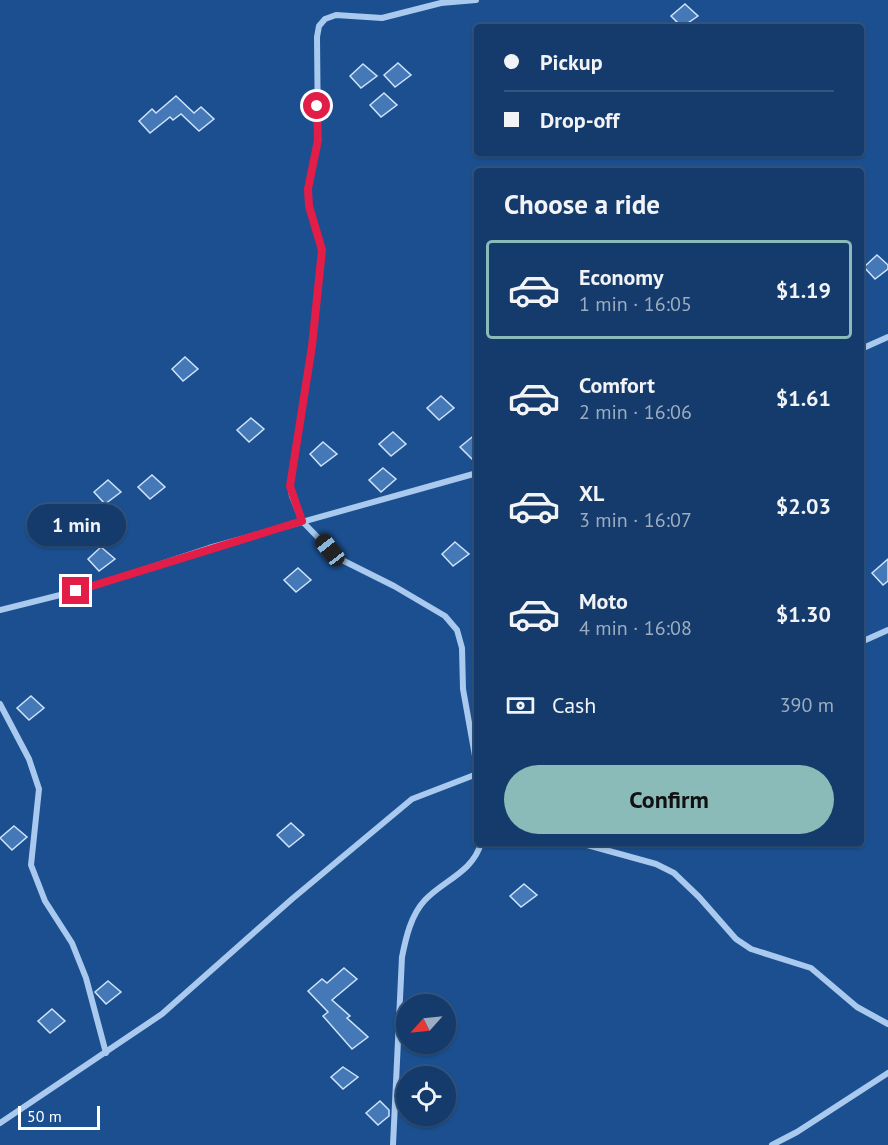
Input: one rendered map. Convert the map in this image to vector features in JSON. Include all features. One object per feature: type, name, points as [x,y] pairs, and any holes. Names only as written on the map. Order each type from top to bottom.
[{"type":"street","points":[[474,750],[463,689],[462,648],[456,630],[445,616],[394,586],[344,561],[330,550],[302,521],[290,486],[312,346],[322,250],[309,206],[308,189],[318,140],[317,37],[319,26],[326,19],[336,15],[382,18],[441,3],[476,0]]},
{"type":"street","points":[[864,348],[888,337]]},
{"type":"street","points":[[0,610],[88,588],[209,548],[474,474]]},
{"type":"street","points":[[864,641],[888,630]]},
{"type":"street","points":[[0,704],[29,759],[39,789],[31,865],[45,901],[72,943],[86,978],[106,1053]]},
{"type":"street","points":[[0,1123],[162,1014],[292,899],[412,799],[474,775]]},
{"type":"street","points":[[393,1145],[402,957],[408,928],[424,901],[470,865],[480,846]]},
{"type":"street","points":[[591,846],[656,864],[674,873],[736,939],[751,949],[811,968],[857,1007],[888,1024]]},
{"type":"street","points":[[772,1145],[797,1132],[888,1073]]},
{"type":"building","points":[[685,4],[698,16],[686,24],[679,24],[671,16]]},
{"type":"building","points":[[398,63],[411,75],[395,87],[384,75]]},
{"type":"building","points":[[363,64],[377,76],[361,88],[350,76]]},
{"type":"building","points":[[384,93],[397,105],[381,117],[370,105]]},
{"type":"building","points":[[176,96],[194,113],[201,107],[214,119],[199,131],[181,114],[173,120],[170,117],[150,133],[139,121],[152,109],[156,113]]},
{"type":"building","points":[[877,255],[888,265],[888,269],[875,279],[864,267]]},
{"type":"building","points":[[185,357],[198,369],[183,381],[172,369]]},
{"type":"building","points":[[441,396],[454,408],[439,420],[427,408]]},
{"type":"building","points":[[251,418],[264,429],[249,442],[237,430]]},
{"type":"building","points":[[393,432],[406,444],[391,456],[379,444]]},
{"type":"building","points":[[474,435],[474,457],[472,459],[460,447]]},
{"type":"building","points":[[323,442],[337,454],[321,466],[310,454]]},
{"type":"building","points":[[383,468],[396,479],[381,492],[369,480]]},
{"type":"building","points":[[152,475],[165,487],[150,499],[138,487]]},
{"type":"building","points":[[108,480],[121,492],[105,504],[94,492]]},
{"type":"building","points":[[455,542],[469,554],[453,566],[442,554]]},
{"type":"building","points":[[101,547],[115,559],[99,571],[88,559]]},
{"type":"building","points":[[888,559],[888,581],[883,585],[872,573]]},
{"type":"building","points":[[298,568],[311,580],[296,592],[284,580]]},
{"type":"building","points":[[31,696],[44,708],[29,720],[17,708]]},
{"type":"building","points":[[291,823],[304,835],[289,847],[277,835]]},
{"type":"building","points":[[14,826],[27,837],[12,850],[0,838]]},
{"type":"building","points":[[524,884],[537,895],[521,907],[510,896]]},
{"type":"building","points":[[344,968],[357,979],[332,1000],[350,1016],[347,1018],[368,1037],[352,1049],[323,1016],[328,1012],[308,991],[322,979],[327,983]]},
{"type":"building","points":[[108,981],[121,992],[106,1004],[95,992]]},
{"type":"building","points":[[52,1009],[65,1021],[50,1033],[38,1021]]},
{"type":"building","points":[[343,1067],[358,1077],[343,1089],[331,1077]]},
{"type":"building","points":[[380,1101],[389,1110],[389,1116],[378,1125],[366,1113]]},
{"type":"route","points":[[76,591],[302,521],[290,486],[312,346],[322,250],[309,206],[308,189],[318,140],[317,106]]}]
